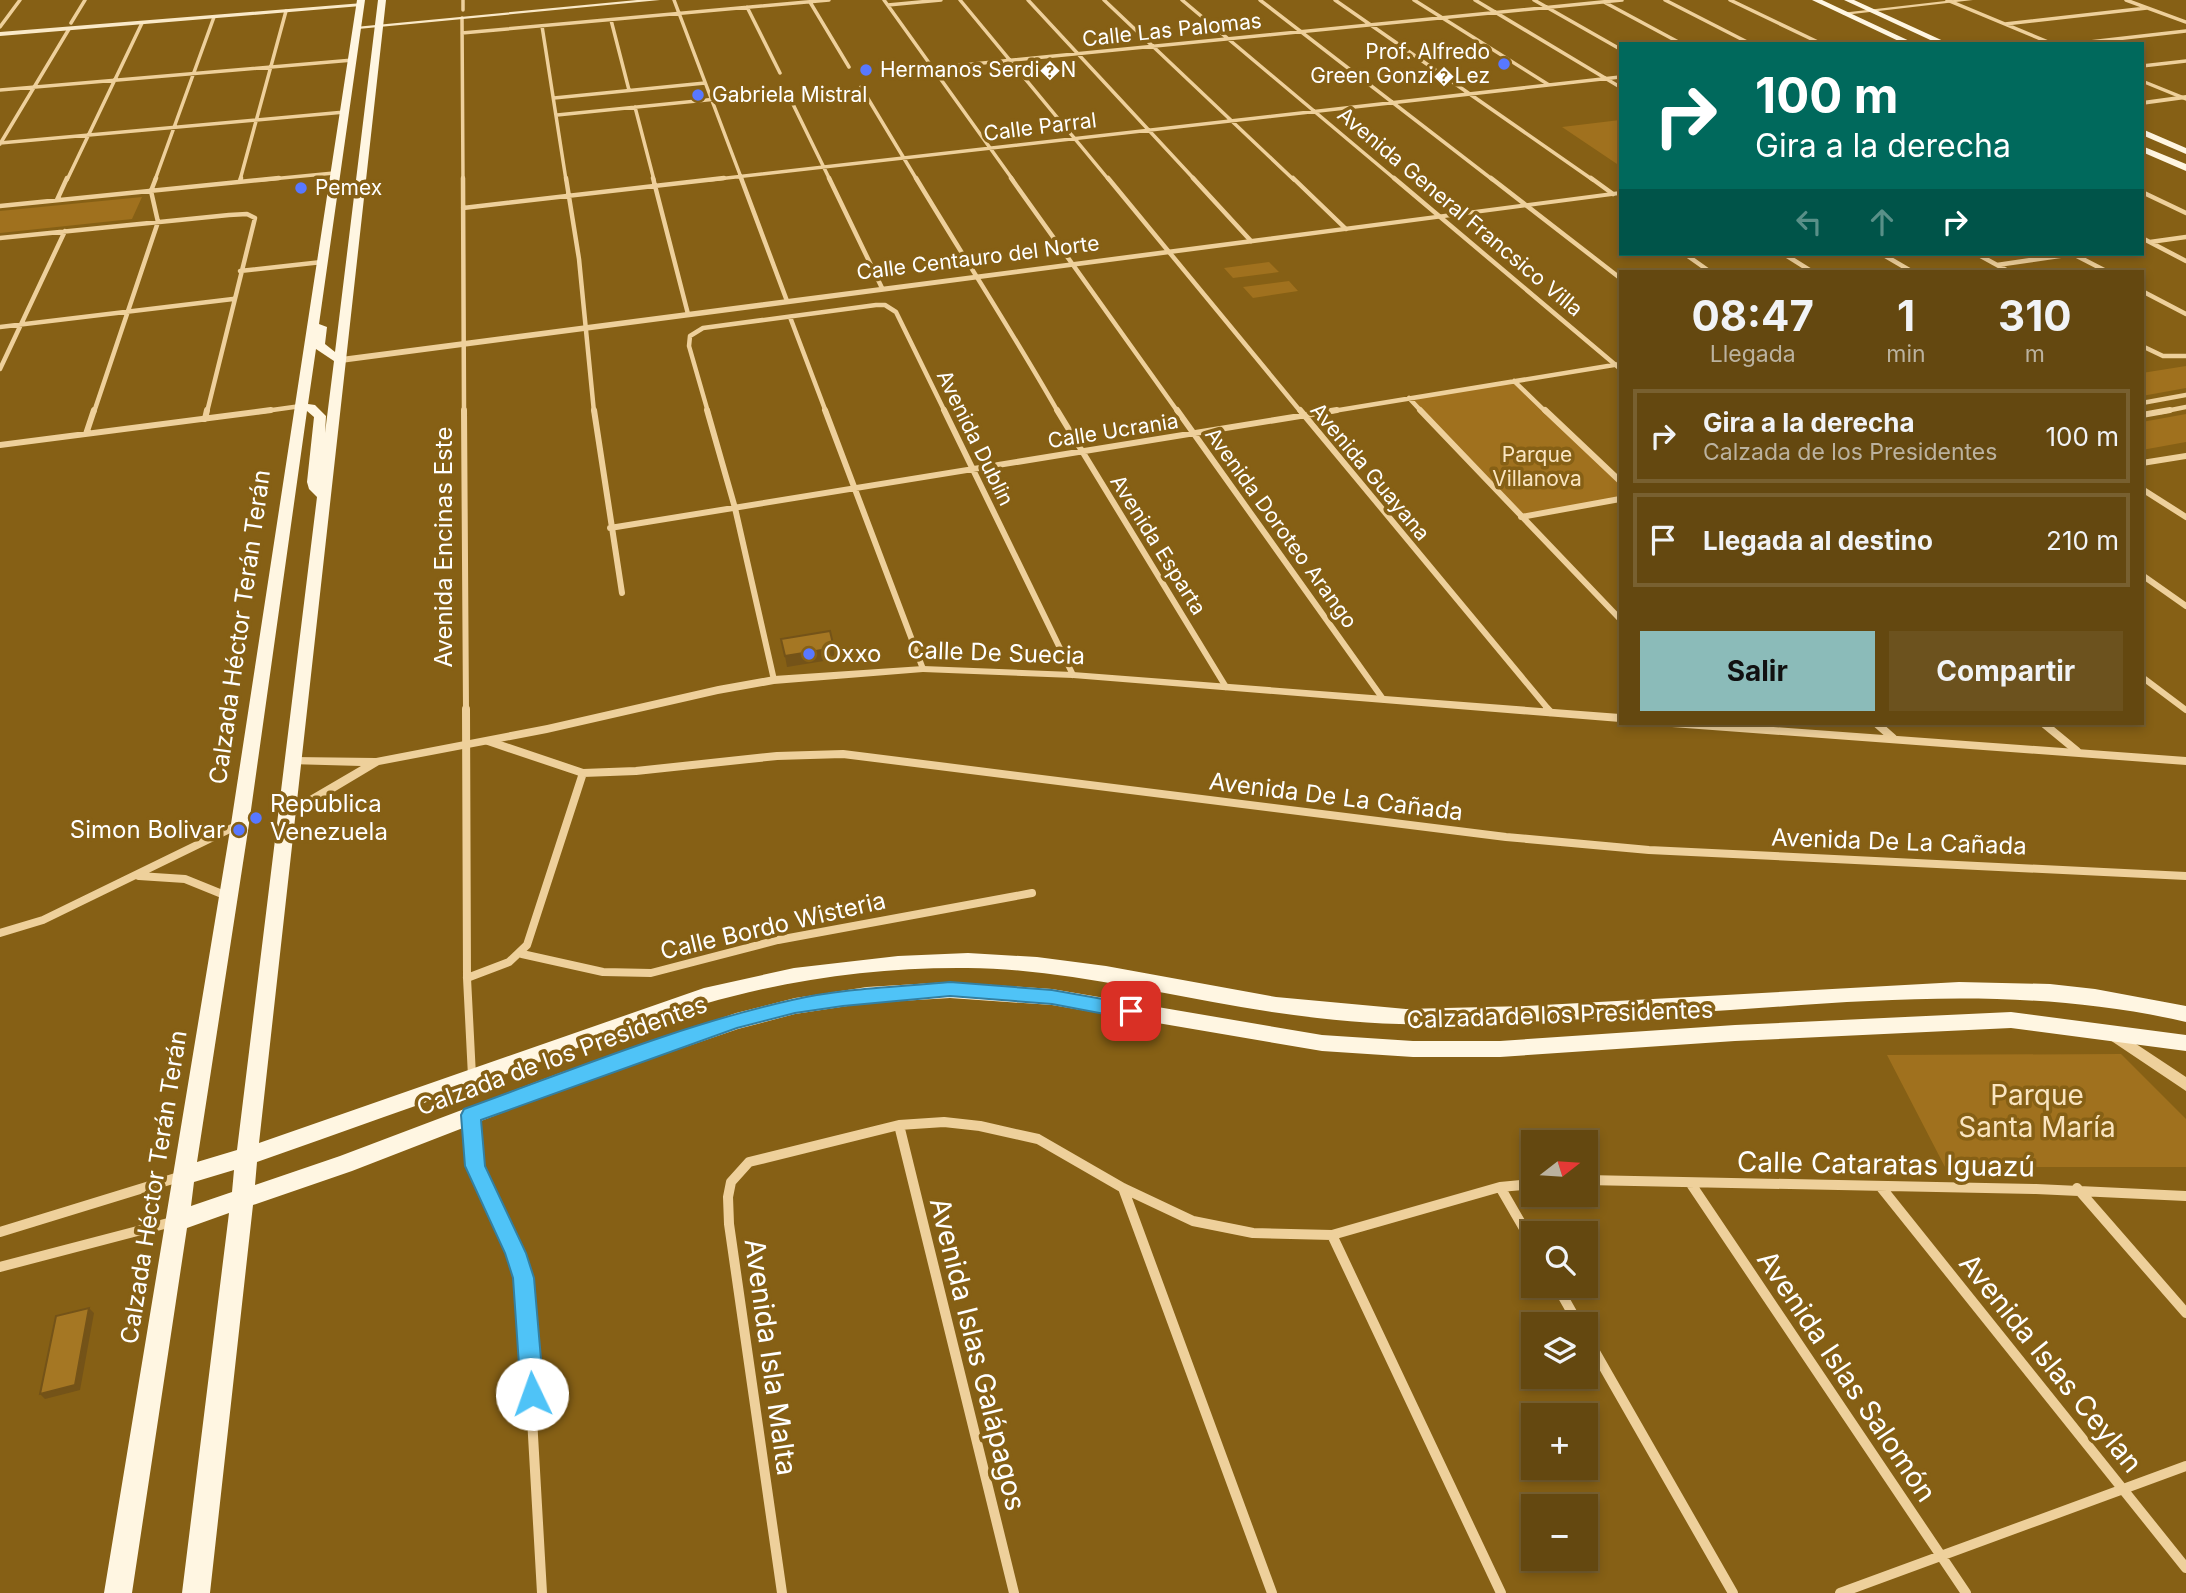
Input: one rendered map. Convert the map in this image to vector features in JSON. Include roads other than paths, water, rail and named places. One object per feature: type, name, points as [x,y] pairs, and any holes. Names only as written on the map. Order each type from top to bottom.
[{"type":"main road","points":[[0,27],[142,23],[286,11],[351,0]]},
{"type":"main road","points":[[197,1593],[382,0]]},
{"type":"main road","points":[[379,22],[463,10],[574,0]]},
{"type":"main road","points":[[358,24],[462,18],[657,0]]},
{"type":"main road","points":[[1816,0],[1908,42]]},
{"type":"main road","points":[[1848,0],[1942,42]]},
{"type":"main road","points":[[0,34],[361,2]]},
{"type":"main road","name":"Calzada Héctor Terán Terán","points":[[118,1593],[240,824],[334,173],[353,113],[353,60],[361,2]]},
{"type":"main road","points":[[353,113],[360,132],[366,136]]},
{"type":"main road","points":[[2144,133],[2186,151]]},
{"type":"main road","points":[[2144,150],[2186,168]]},
{"type":"main road","points":[[317,297],[322,304],[319,344],[321,351],[341,360]]},
{"type":"main road","points":[[301,406],[311,408],[320,416],[314,482],[316,489],[325,496]]},
{"type":"main road","name":"Calzada de los Presidentes","points":[[184,1176],[724,991],[794,977],[886,965],[949,961],[1003,962],[1082,969],[1274,1005],[1376,1016],[1482,1016],[1897,991],[2021,989],[2094,996],[2186,1014]]},
{"type":"main road","name":"Calzada de los Presidentes","points":[[177,1221],[636,1054],[736,1021],[795,1006],[867,995],[950,989],[1052,997],[1322,1043],[1413,1049],[1500,1049],[1735,1033],[2011,1020],[2106,1030],[2186,1043]]},
{"type":"street","points":[[0,27],[19,0]]},
{"type":"street","points":[[0,144],[85,0]]},
{"type":"street","points":[[463,0],[463,10]]},
{"type":"street","points":[[674,0],[788,301]]},
{"type":"street","points":[[462,33],[829,0]]},
{"type":"street","points":[[886,2],[941,0]]},
{"type":"street","name":"Avenida Guayana","points":[[960,0],[1550,712]]},
{"type":"street","points":[[1028,0],[1251,242]]},
{"type":"street","points":[[1104,0],[1346,229]]},
{"type":"street","name":"Avenida General Francsico Villa","points":[[1182,0],[1619,366]]},
{"type":"street","points":[[1260,0],[1619,277]]},
{"type":"street","points":[[1335,0],[1617,194]]},
{"type":"street","points":[[1414,0],[1549,85]]},
{"type":"street","points":[[1475,0],[1619,86]]},
{"type":"street","points":[[1534,0],[1619,48]]},
{"type":"street","name":"Calle Las Palomas","points":[[933,68],[1622,0]]},
{"type":"street","points":[[1665,0],[1747,42]]},
{"type":"street","points":[[1730,0],[1818,42]]},
{"type":"street","points":[[1844,13],[1970,0]]},
{"type":"street","points":[[2126,0],[2186,22]]},
{"type":"street","points":[[1602,1],[1678,42]]},
{"type":"street","points":[[1949,1],[2048,42]]},
{"type":"street","points":[[810,2],[849,67]]},
{"type":"street","name":"Avenida Doroteo Arango","points":[[886,2],[1383,699]]},
{"type":"street","points":[[747,7],[780,73]]},
{"type":"street","points":[[2005,24],[2147,8]]},
{"type":"street","points":[[240,182],[286,11]]},
{"type":"street","points":[[86,434],[158,222],[151,191],[214,17]]},
{"type":"street","name":"Avenida Encinas Este","points":[[462,18],[467,978],[472,1076]]},
{"type":"street","points":[[611,20],[629,90]]},
{"type":"street","points":[[57,200],[142,23]]},
{"type":"street","points":[[542,26],[569,197],[587,327],[587,363],[622,593]]},
{"type":"street","points":[[2090,42],[2186,31]]},
{"type":"street","points":[[0,90],[353,60]]},
{"type":"street","points":[[2144,66],[2186,61]]},
{"type":"street","name":"Calle Parral","points":[[463,208],[1619,77]]},
{"type":"street","points":[[2144,82],[2185,98]]},
{"type":"street","points":[[554,98],[705,83]]},
{"type":"street","name":"Avenida Esparta","points":[[861,88],[975,276],[1006,321],[1082,452],[1226,687]]},
{"type":"street","points":[[557,115],[787,92],[882,288]]},
{"type":"street","points":[[2144,103],[2185,98]]},
{"type":"street","points":[[635,107],[688,314]]},
{"type":"street","points":[[0,144],[353,113]]},
{"type":"street","points":[[0,206],[334,173]]},
{"type":"street","points":[[2144,193],[2186,213]]},
{"type":"street","name":"Calle Centauro del Norte","points":[[341,360],[1617,194]]},
{"type":"street","points":[[0,238],[239,214],[255,219],[205,419]]},
{"type":"street","points":[[0,369],[65,232]]},
{"type":"street","points":[[2144,241],[2186,237]]},
{"type":"street","points":[[2150,242],[2186,261]]},
{"type":"street","points":[[1688,256],[1708,270]]},
{"type":"street","points":[[1787,256],[1809,270]]},
{"type":"street","points":[[1885,256],[1909,270]]},
{"type":"street","points":[[1981,256],[2006,270]]},
{"type":"street","points":[[1997,265],[2059,256]]},
{"type":"street","points":[[2077,256],[2104,270]]},
{"type":"street","points":[[240,271],[322,262]]},
{"type":"street","points":[[2144,292],[2186,314]]},
{"type":"street","points":[[0,327],[233,299]]},
{"type":"street","name":"Avenida Dublin","points":[[790,317],[876,305],[891,307],[902,324],[1073,675]]},
{"type":"street","points":[[774,680],[735,508],[689,346],[690,336],[703,328],[790,317],[923,669]]},
{"type":"street","points":[[2144,347],[2158,355],[2183,356]]},
{"type":"street","name":"Calle Ucrania","points":[[610,528],[1619,366]]},
{"type":"street","points":[[1514,381],[1619,480]]},
{"type":"street","points":[[2144,403],[2186,395]]},
{"type":"street","points":[[1409,398],[1619,618]]},
{"type":"street","points":[[0,444],[301,406]]},
{"type":"street","points":[[2144,415],[2186,407]]},
{"type":"street","points":[[2144,463],[2186,456]]},
{"type":"street","points":[[2144,490],[2186,517]]},
{"type":"street","points":[[1521,517],[1619,499]]},
{"type":"street","points":[[2144,576],[2186,606]]},
{"type":"street","name":"Calle De Suecia","points":[[293,761],[376,762],[774,680],[923,669],[1073,675],[1619,718]]},
{"type":"street","points":[[2144,678],[2186,710]]},
{"type":"street","points":[[1720,725],[2186,761]]},
{"type":"street","points":[[1879,725],[1893,738]]},
{"type":"street","points":[[2045,725],[2077,751]]},
{"type":"street","name":"Avenida De La Cañada","points":[[488,741],[583,773],[636,771],[777,756],[843,754],[1430,830],[1648,850],[2186,876]]},
{"type":"street","name":"Calle De Suecia","points":[[288,814],[376,762]]},
{"type":"street","points":[[467,978],[498,967],[522,954],[583,773]]},
{"type":"street","points":[[0,933],[43,920],[240,824]]},
{"type":"street","points":[[135,876],[170,875],[192,878],[228,896]]},
{"type":"street","name":"Calle Bordo Wisteria","points":[[522,954],[601,971],[634,975],[651,973],[778,940],[1032,893]]},
{"type":"street","points":[[2106,1030],[2141,1051],[2186,1085]]},
{"type":"street","points":[[471,1115],[475,1166],[516,1253],[524,1278],[542,1593]]},
{"type":"street","points":[[899,1125],[944,1122],[980,1126],[1038,1139],[1123,1188],[1193,1221],[1253,1233],[1332,1236],[1500,1187],[1521,1185]]},
{"type":"street","name":"Avenida Isla Malta","points":[[782,1593],[729,1224],[727,1191],[735,1173],[749,1162],[899,1125]]},
{"type":"street","name":"Avenida Islas Galápagos","points":[[899,1125],[1014,1593]]},
{"type":"street","points":[[0,1232],[184,1176]]},
{"type":"street","name":"Calle Cataratas Iguazú","points":[[1598,1180],[2077,1188],[2186,1196]]},
{"type":"street","name":"Avenida Islas Salomón","points":[[1691,1184],[1966,1593]]},
{"type":"street","name":"Avenida Islas Ceylan","points":[[1880,1186],[2186,1568]]},
{"type":"street","points":[[1500,1187],[1521,1223]]},
{"type":"street","points":[[1123,1188],[1272,1593]]},
{"type":"street","points":[[2077,1188],[2186,1313]]},
{"type":"street","points":[[0,1267],[177,1221]]},
{"type":"street","points":[[1332,1236],[1501,1593]]},
{"type":"street","points":[[1598,1357],[1733,1593]]},
{"type":"street","points":[[1840,1593],[2186,1466]]},
{"type":"place","name":"Prof. Alfredo Green Gonzi�Lez","points":[[1504,64]]},
{"type":"place","name":"Hermanos Serdi�N","points":[[866,70]]},
{"type":"place","name":"Gabriela Mistral","points":[[698,95]]},
{"type":"place","name":"Pemex","points":[[301,188]]},
{"type":"place","name":"Oxxo","points":[[809,654]]},
{"type":"place","name":"Republica Venezuela","points":[[256,818]]},
{"type":"place","name":"Simon Bolivar","points":[[239,830]]},
{"type":"park label","name":"Parque Villanova","points":[[1537,467]]},
{"type":"park label","name":"Parque Santa María","points":[[2037,1111]]}]
